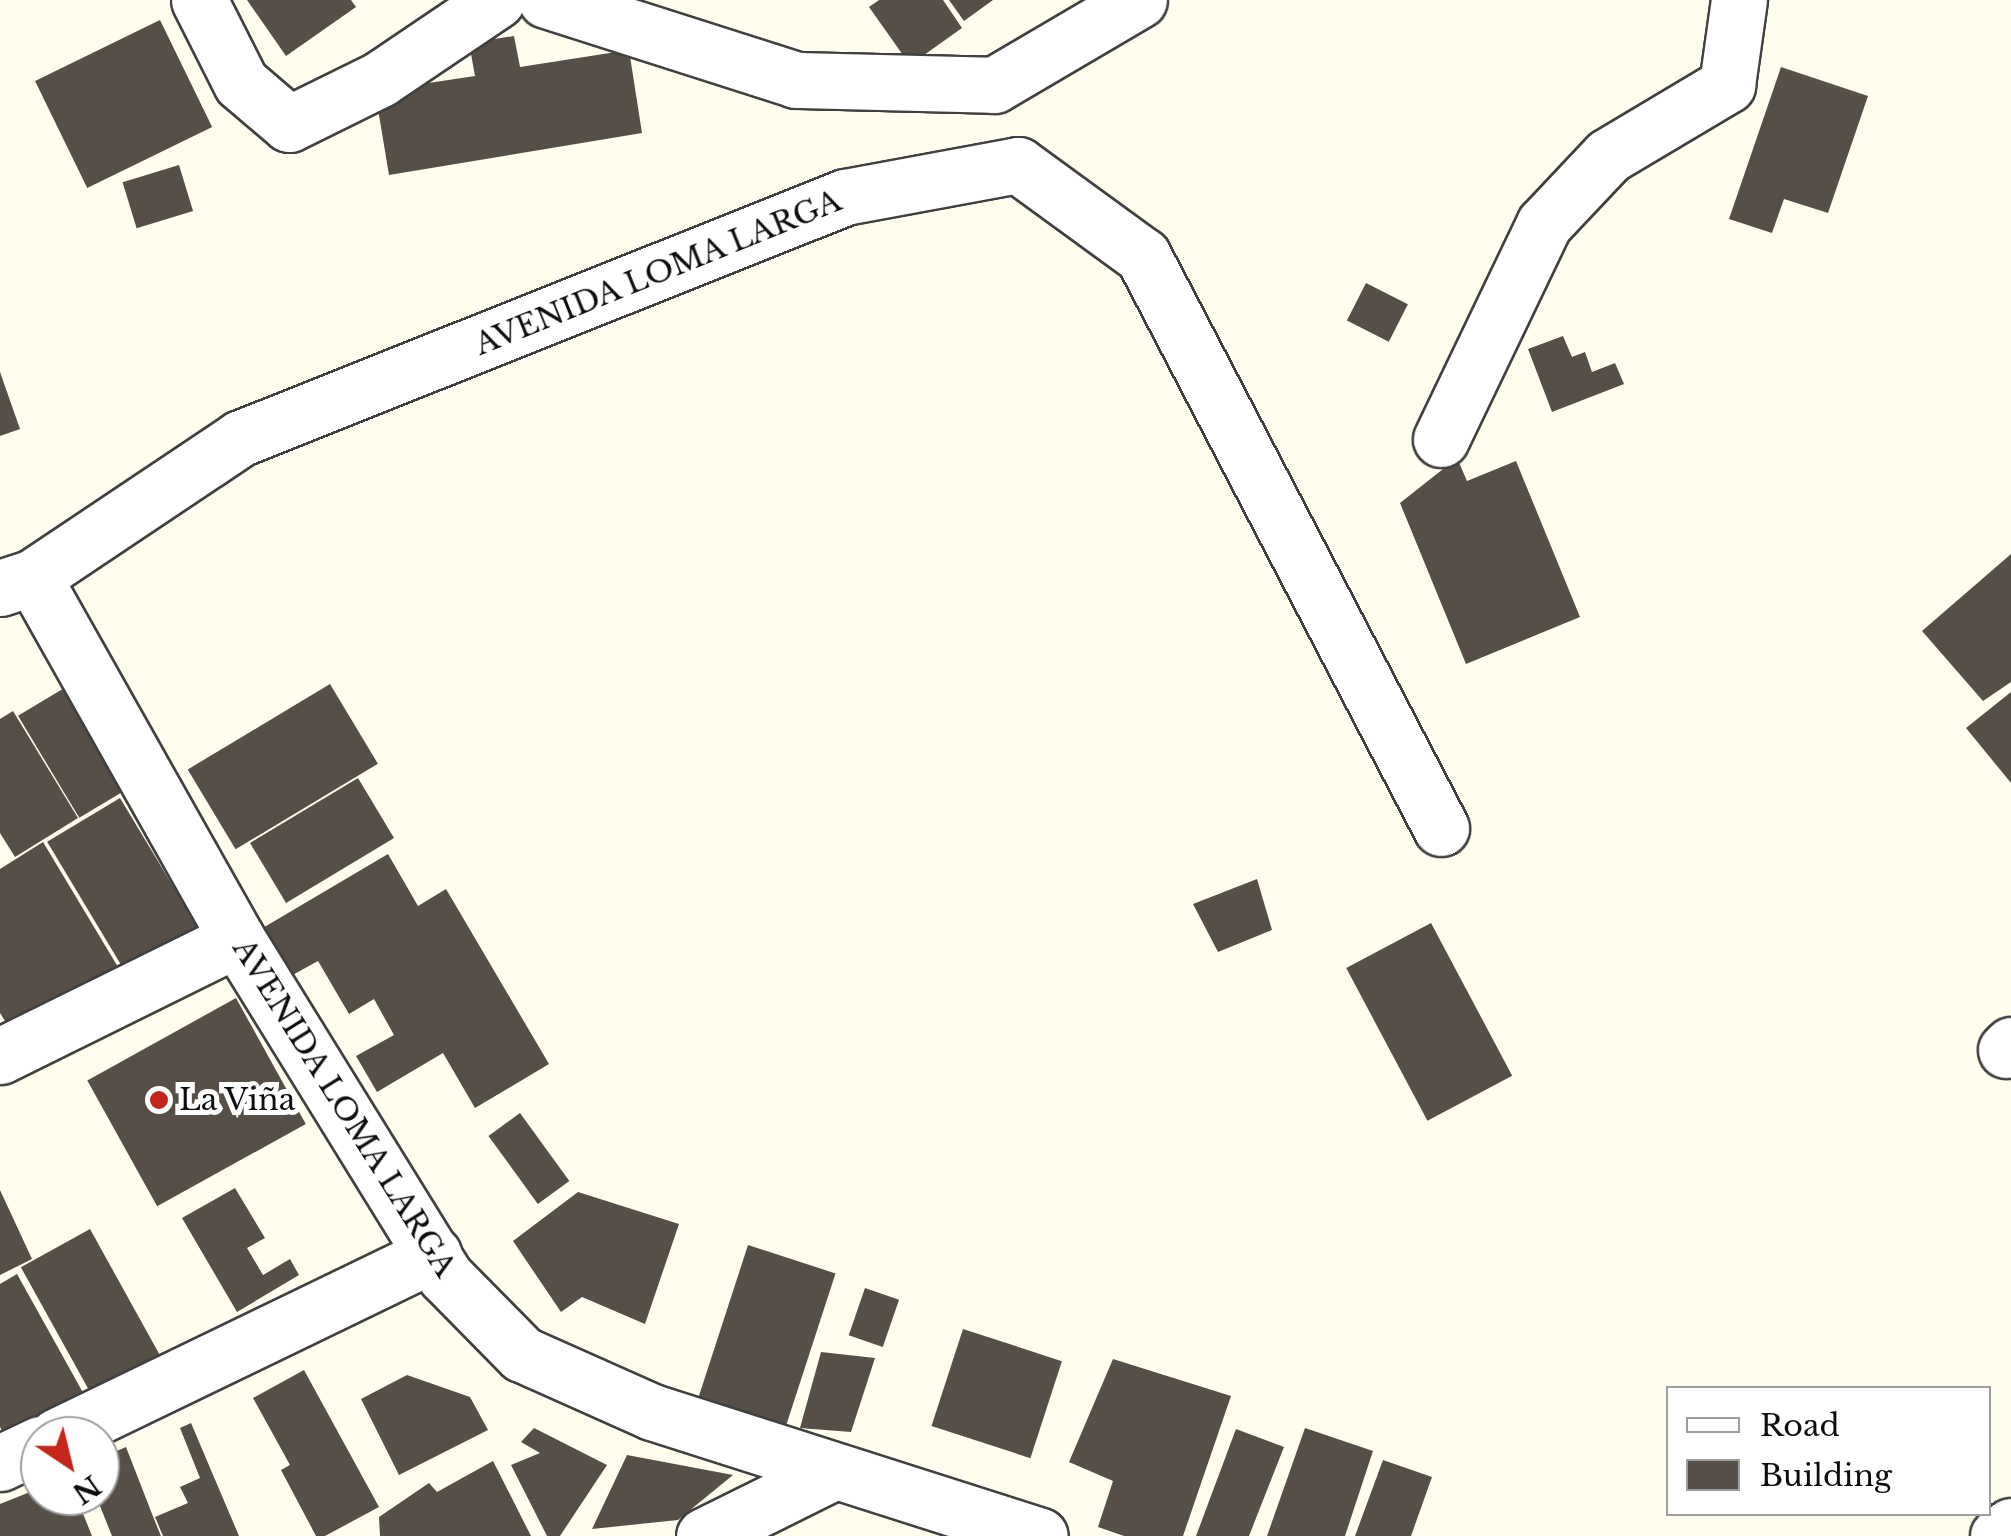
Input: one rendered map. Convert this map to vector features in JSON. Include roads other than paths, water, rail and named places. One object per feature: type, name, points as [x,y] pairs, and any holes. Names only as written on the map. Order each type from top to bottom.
[{"type":"street","points":[[199,0],[241,83],[289,124],[380,79],[498,0]]},
{"type":"street","points":[[546,0],[796,80],[994,85],[1139,0]]},
{"type":"street","points":[[1441,439],[1544,224],[1608,156],[1727,85],[1738,0]]},
{"type":"street","name":"AVENIDA LOMA LARGA","points":[[1040,1536],[652,1412],[522,1354],[433,1254],[17,582],[241,438],[845,197],[1018,165],[1143,256],[1441,828]]},
{"type":"street","points":[[0,1056],[238,939]]},
{"type":"street","points":[[98,1416],[433,1254]]},
{"type":"street","points":[[704,1536],[835,1471]]},
{"type":"street","points":[[1998,1536],[2011,1526]]},
{"type":"place","name":"La Viña","points":[[159,1100]]}]
